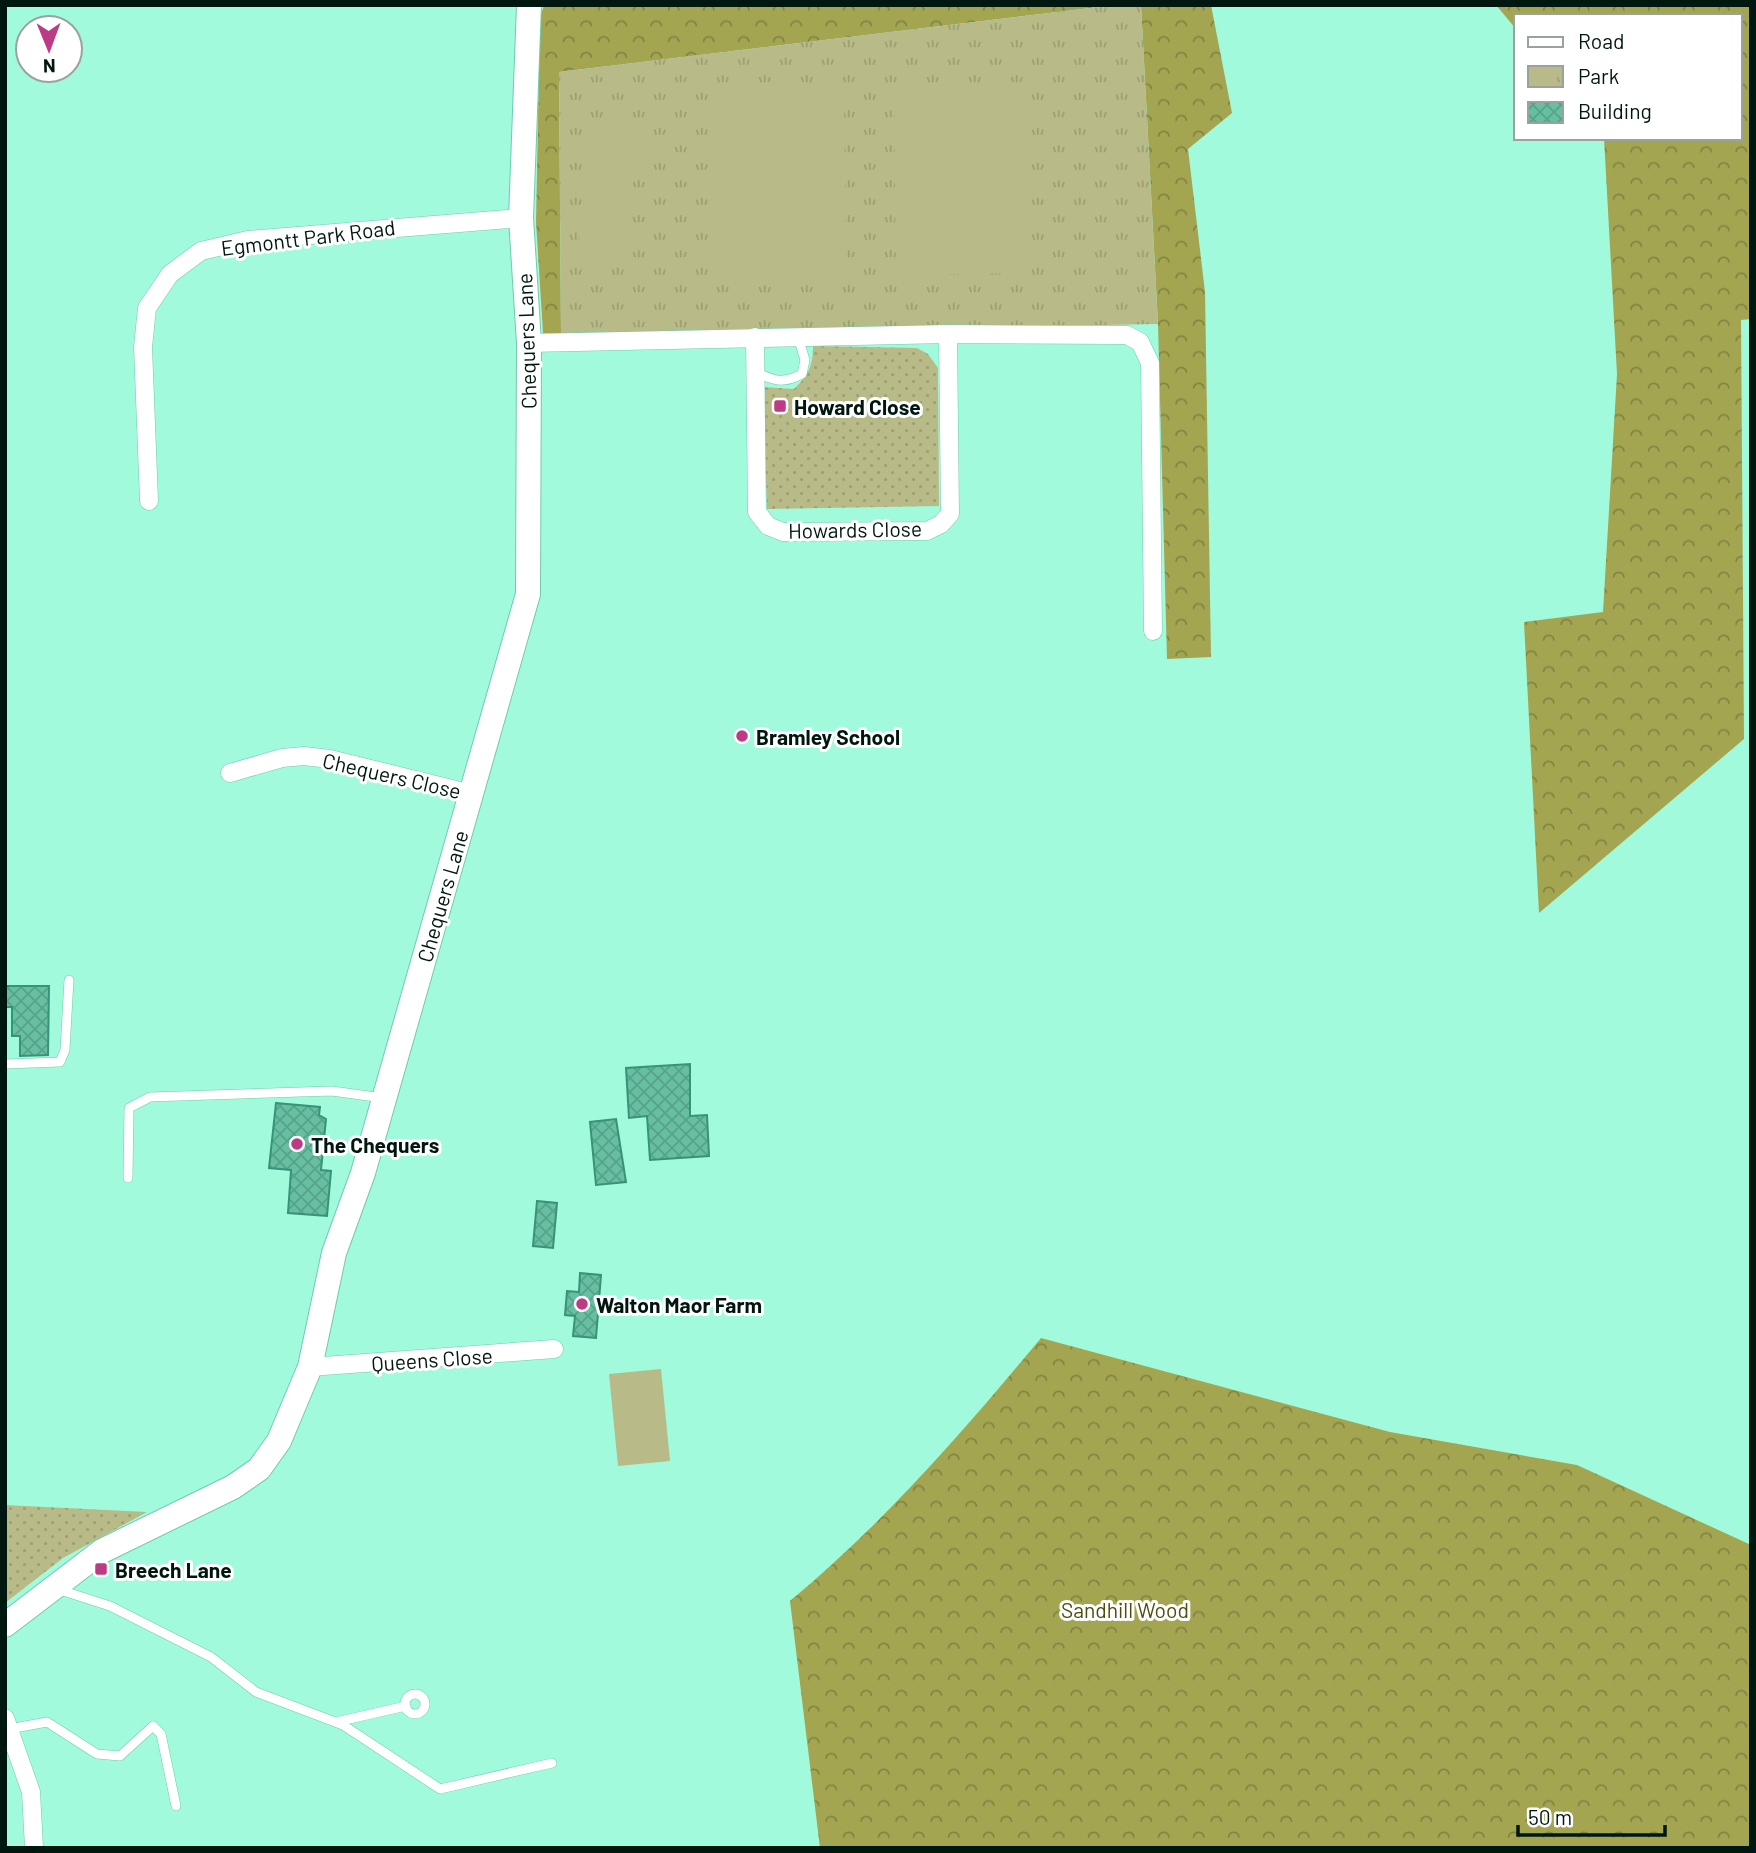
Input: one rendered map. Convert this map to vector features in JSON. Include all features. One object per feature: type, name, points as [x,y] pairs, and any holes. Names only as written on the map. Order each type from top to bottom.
[{"type":"main road","name":"Chequers Lane","points":[[5,1625],[102,1551],[233,1487],[259,1469],[279,1441],[310,1367],[334,1253],[363,1173],[528,594],[529,343],[521,218],[529,5]]},
{"type":"street","name":"Egmontt Park Road","points":[[149,501],[143,347],[148,308],[170,274],[201,251],[248,240],[521,218]]},
{"type":"street","points":[[529,343],[948,334],[1127,335],[1140,342],[1150,363],[1153,631]]},
{"type":"street","name":"Howards Close","points":[[755,337],[757,513],[768,526],[783,532],[927,531],[941,524],[950,514],[948,334]]},
{"type":"street","name":"Chequers Close","points":[[230,773],[282,758],[304,756],[330,759],[472,794]]},
{"type":"street","name":"Queens Close","points":[[310,1367],[554,1349]]},
{"type":"street","points":[[7,1725],[31,1792],[34,1848]]},
{"type":"lane","points":[[756,372],[774,381],[788,381],[802,374],[805,360],[799,337]]},
{"type":"lane","points":[[5,1064],[60,1062],[65,1050],[69,980]]},
{"type":"lane","points":[[128,1178],[129,1108],[150,1097],[332,1091],[384,1099]]},
{"type":"lane","points":[[52,1588],[110,1606],[211,1657],[256,1692],[334,1722],[440,1789],[552,1763]]},
{"type":"lane","points":[[334,1722],[406,1706]]},
{"type":"lane","points":[[7,1725],[47,1722],[97,1754],[120,1756],[153,1726],[161,1734],[176,1806]]},
{"type":"green space","points":[[544,5],[1115,5],[559,72],[561,334],[543,333],[536,222],[540,18]]},
{"type":"green space","points":[[1115,5],[1141,5],[1158,324],[561,334],[559,72]]},
{"type":"green space","points":[[1141,5],[1211,5],[1232,113],[1188,149],[1205,292],[1211,657],[1167,659],[1158,324]]},
{"type":"green space","points":[[1496,5],[1751,5],[1751,319],[1741,320],[1744,739],[1539,913],[1524,622],[1603,612],[1617,374],[1604,140],[1742,140],[1742,14],[1514,14],[1514,27]]},
{"type":"green space","points":[[1024,85],[1027,273],[896,275],[894,87]]},
{"type":"green space","points":[[844,91],[846,278],[716,280],[713,93]]},
{"type":"green space","points":[[587,121],[653,125],[650,172],[634,172],[627,261],[578,257]]},
{"type":"green space","points":[[813,346],[917,348],[928,354],[938,368],[939,506],[767,509],[763,387],[794,389],[809,370]]},
{"type":"green space","name":"Sandhill Wood","points":[[1041,1338],[1390,1432],[1577,1465],[1751,1545],[1751,1848],[820,1848],[790,1601],[858,1540],[922,1476]]},
{"type":"green space","points":[[661,1369],[670,1461],[618,1466],[609,1374]]},
{"type":"green space","points":[[5,1505],[147,1512],[63,1558],[5,1603]]},
{"type":"building","points":[[5,986],[49,986],[48,1055],[20,1056],[20,1036],[12,1036],[12,1007],[5,1007]]},
{"type":"building","points":[[690,1064],[690,1116],[707,1115],[709,1156],[650,1160],[647,1116],[629,1118],[626,1068]]},
{"type":"building","name":"The Chequers","points":[[276,1103],[320,1107],[319,1115],[326,1119],[321,1170],[331,1171],[327,1216],[288,1213],[291,1170],[269,1168]]},
{"type":"building","points":[[616,1119],[626,1182],[596,1185],[590,1122]]},
{"type":"building","points":[[537,1201],[557,1203],[553,1248],[533,1246]]},
{"type":"building","name":"Walton Maor Farm","points":[[580,1273],[601,1275],[596,1338],[573,1336],[575,1316],[565,1315],[567,1291],[579,1292]]},
{"type":"place","name":"Howard Close","points":[[780,406]]},
{"type":"place","name":"Bramley School","points":[[742,736]]},
{"type":"place","name":"The Chequers","points":[[297,1144]]},
{"type":"place","name":"Walton Maor Farm","points":[[582,1304]]},
{"type":"place","name":"Breech Lane","points":[[101,1569]]}]
